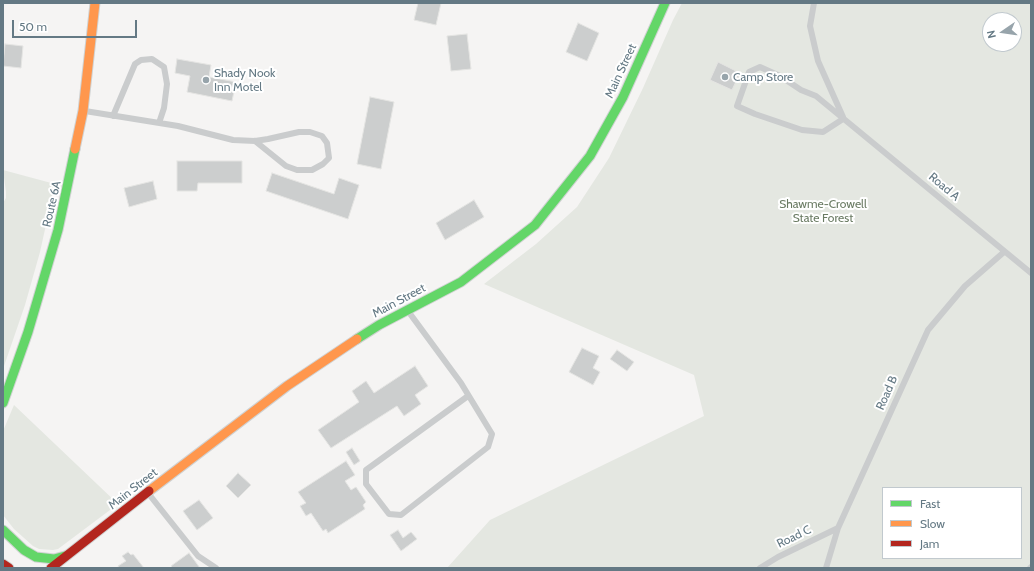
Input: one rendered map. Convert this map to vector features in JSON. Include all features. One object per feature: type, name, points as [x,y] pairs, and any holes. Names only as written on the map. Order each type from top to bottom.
[{"type":"main road","name":"Route 6A","points":[[3,403],[30,325],[58,230],[83,111],[95,3]]},
{"type":"main road","name":"Main Street","points":[[51,568],[147,492],[287,386],[351,343],[407,310],[461,282],[535,225],[590,156],[623,97],[665,3]]},
{"type":"main road","name":"Main Street","points":[[3,530],[24,550],[36,557],[54,559],[68,555]]},
{"type":"main road","points":[[3,564],[9,568]]},
{"type":"lane","points":[[814,3],[810,26],[818,61],[843,119]]},
{"type":"lane","points":[[113,116],[135,64],[141,60],[152,59],[164,67],[167,84],[164,108],[159,123]]},
{"type":"lane","name":"Road A","points":[[843,119],[823,132],[802,130],[755,114],[737,106],[749,72],[760,67],[780,76],[801,90],[816,96],[1031,273]]},
{"type":"lane","points":[[83,111],[178,126],[233,140],[268,139],[299,132],[310,132],[322,136],[327,143],[329,158],[323,164],[312,170],[297,170],[286,166],[255,140]]},
{"type":"lane","name":"Road B","points":[[826,568],[838,528],[928,330],[965,286],[1004,252]]},
{"type":"lane","points":[[407,310],[461,383],[492,434],[488,447],[401,515],[389,514],[366,484],[366,470],[468,396]]},
{"type":"lane","points":[[147,492],[198,556],[216,568]]},
{"type":"lane","name":"Road C","points":[[760,568],[778,557],[838,528]]},
{"type":"green space","name":"Shawme-Crowell State Forest","points":[[682,3],[1031,3],[1031,568],[447,568],[490,520],[704,416],[694,375],[484,284],[536,244],[577,207],[609,158]]},
{"type":"green space","points":[[3,170],[55,184],[40,252],[25,305],[3,369],[3,203],[6,198],[6,192]]},
{"type":"green space","points":[[14,405],[118,504],[58,549],[39,549],[33,546],[14,529],[3,515],[3,431]]},
{"type":"building","points":[[418,3],[441,3],[436,25],[414,20]]},
{"type":"building","points":[[578,23],[599,33],[587,61],[566,52]]},
{"type":"building","points":[[467,34],[471,69],[451,71],[447,36]]},
{"type":"building","points":[[5,44],[23,46],[21,68],[3,66]]},
{"type":"building","name":"Shady Nook Inn Motel","points":[[177,59],[211,65],[209,77],[236,82],[232,101],[187,92],[190,76],[175,73]]},
{"type":"building","name":"Camp Store","points":[[718,62],[740,73],[732,90],[710,80]]},
{"type":"building","points":[[370,97],[394,102],[381,169],[357,164]]},
{"type":"building","points":[[177,161],[242,161],[242,183],[198,183],[197,191],[177,191]]},
{"type":"building","points":[[272,173],[334,194],[339,178],[359,185],[348,219],[266,191]]},
{"type":"building","points":[[153,181],[157,199],[129,207],[124,188]]},
{"type":"building","points":[[474,200],[484,217],[445,240],[436,223]]},
{"type":"building","points":[[582,348],[599,356],[593,368],[600,372],[593,385],[569,372]]},
{"type":"building","points":[[617,350],[634,362],[627,371],[610,359]]},
{"type":"building","points":[[415,366],[428,386],[415,395],[421,404],[404,416],[397,406],[331,448],[318,430],[359,402],[352,391],[366,381],[374,393]]},
{"type":"building","points":[[352,448],[360,461],[354,465],[346,452]]},
{"type":"building","points":[[346,461],[355,475],[345,481],[351,490],[356,487],[366,502],[363,505],[365,509],[328,533],[326,529],[323,531],[311,513],[306,516],[300,506],[306,503],[298,492]]},
{"type":"building","points":[[238,473],[251,485],[238,498],[226,486]]},
{"type":"building","points":[[199,500],[213,518],[197,530],[183,511]]},
{"type":"building","points":[[398,530],[403,538],[411,532],[417,539],[401,551],[390,535]]},
{"type":"building","points":[[128,552],[131,555],[133,554],[144,568],[119,568],[118,566],[126,561],[122,556]]},
{"type":"building","points":[[189,553],[200,568],[173,568],[171,566]]},
{"type":"traffic: fast","points":[[357,339],[379,325],[461,282],[535,225],[590,156],[623,97],[665,3]]},
{"type":"traffic: fast","points":[[3,403],[28,332],[58,230],[75,149]]},
{"type":"traffic: fast","points":[[3,530],[24,550],[36,557],[54,559],[65,556]]},
{"type":"traffic: slow","points":[[75,149],[83,111],[95,3]]},
{"type":"traffic: slow","points":[[149,491],[287,386],[357,339]]},
{"type":"traffic: jam","points":[[51,568],[149,491]]},
{"type":"traffic: jam","points":[[3,564],[9,568]]},
{"type":"place","name":"Camp Store","points":[[725,77]]},
{"type":"place","name":"Shady Nook Inn Motel","points":[[206,80]]}]
